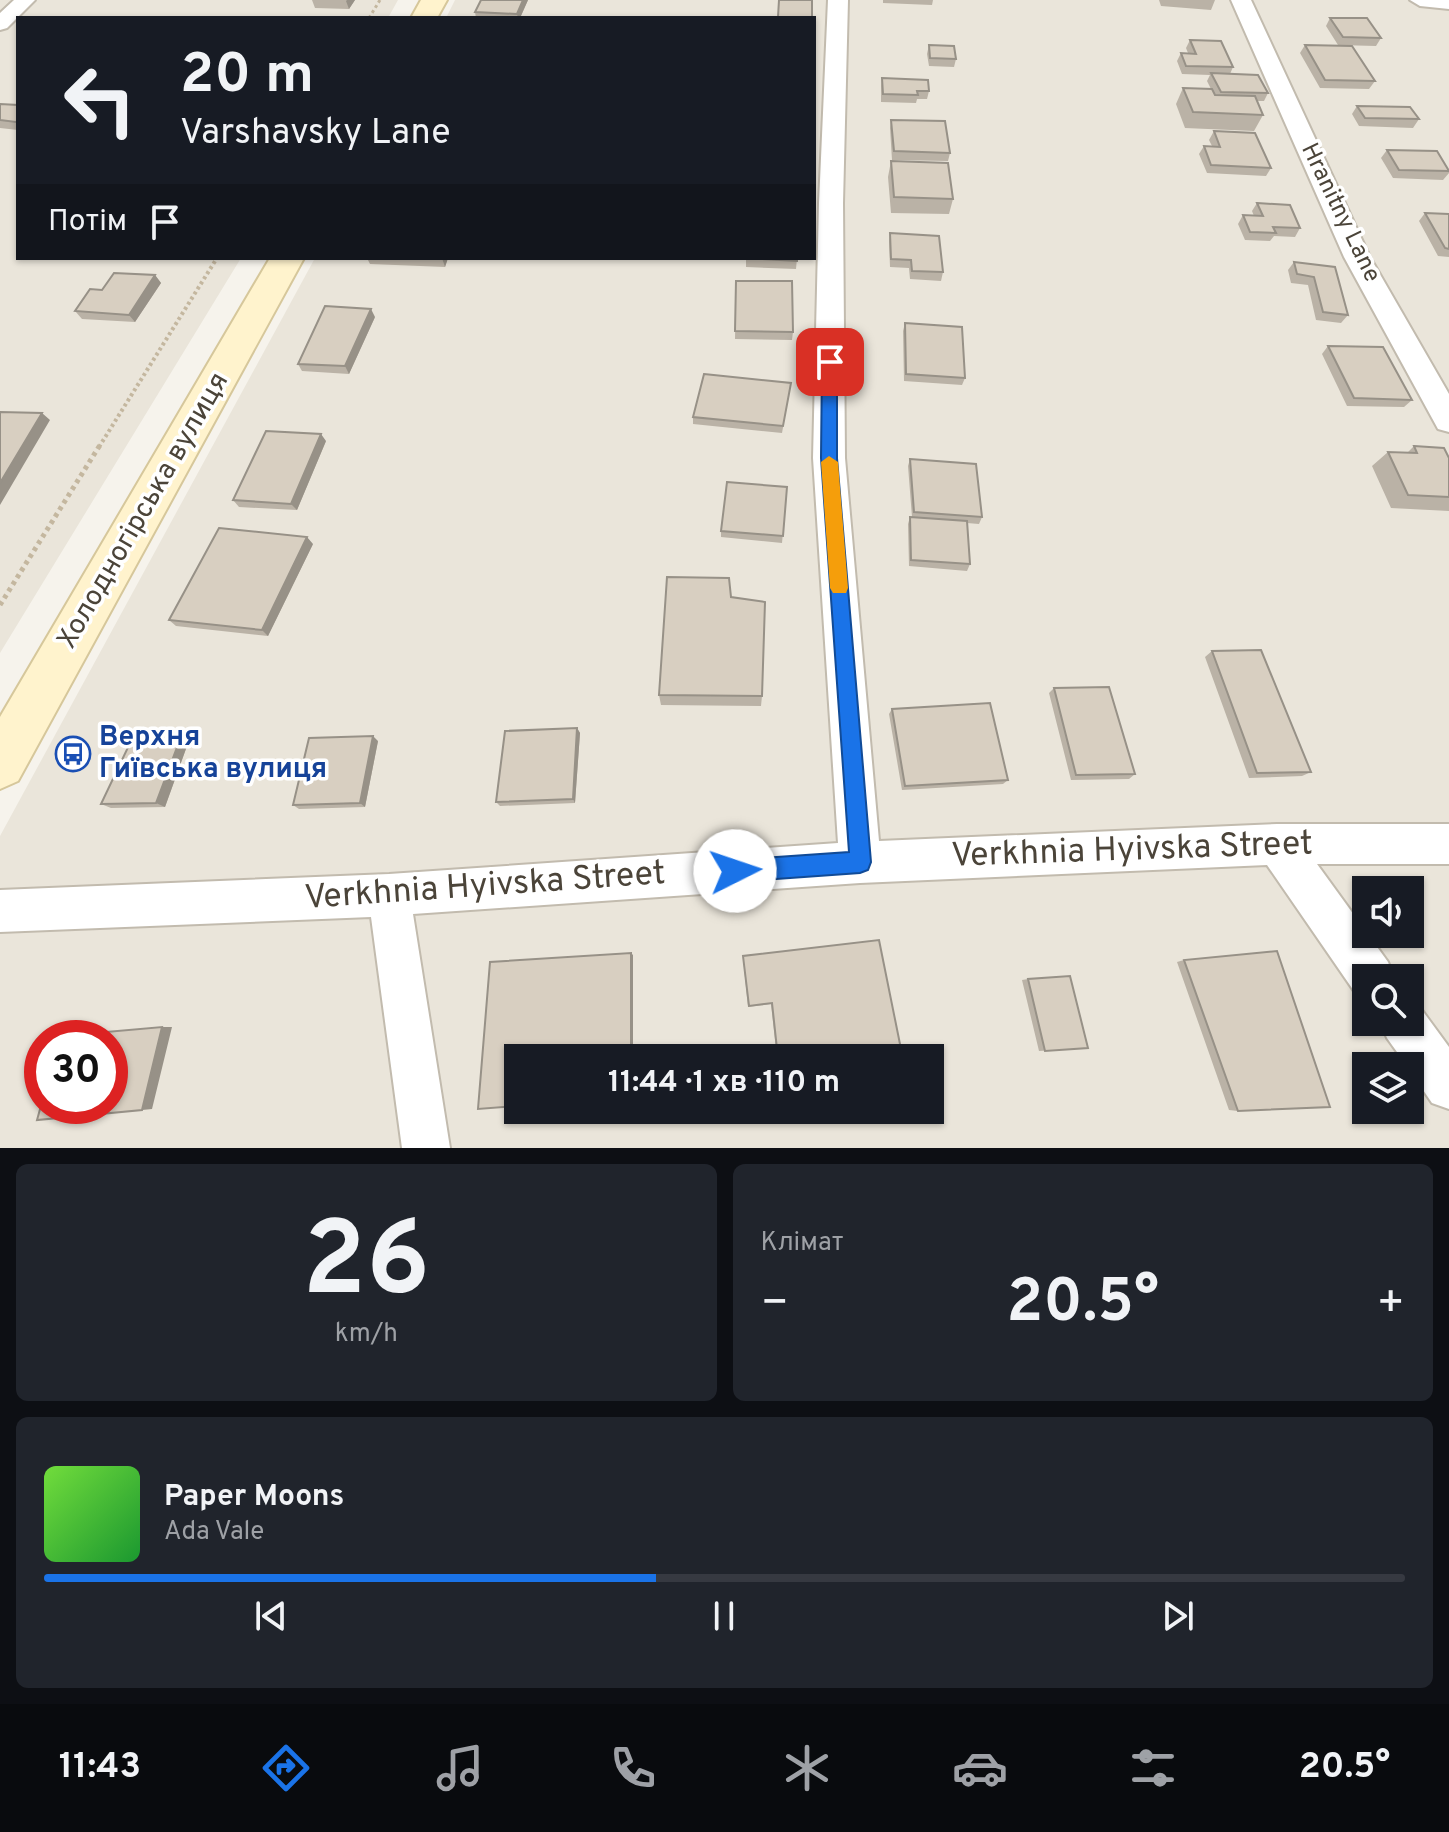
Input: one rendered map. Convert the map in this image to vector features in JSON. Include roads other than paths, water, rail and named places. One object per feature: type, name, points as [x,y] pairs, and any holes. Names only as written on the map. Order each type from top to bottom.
[{"type":"main road","name":"Холодногірська вулиця","points":[[0,764],[286,260]]},
{"type":"street","points":[[0,24],[25,0]]},
{"type":"street","points":[[838,0],[831,203],[829,458],[860,862]]},
{"type":"street","name":"Hranitny Lane","points":[[1241,0],[1357,257],[1449,421]]},
{"type":"street","points":[[1420,0],[1449,3]]},
{"type":"street","points":[[1277,844],[1362,964]]},
{"type":"street","name":"Verkhnia Hyivska Street","points":[[0,911],[389,895],[860,862],[1277,844],[1449,844]]},
{"type":"street","points":[[389,895],[426,1148]]},
{"type":"street","points":[[1413,1036],[1449,1086]]},
{"type":"place","name":"Верхня Гиївська вулиця","points":[[73,754]]}]
